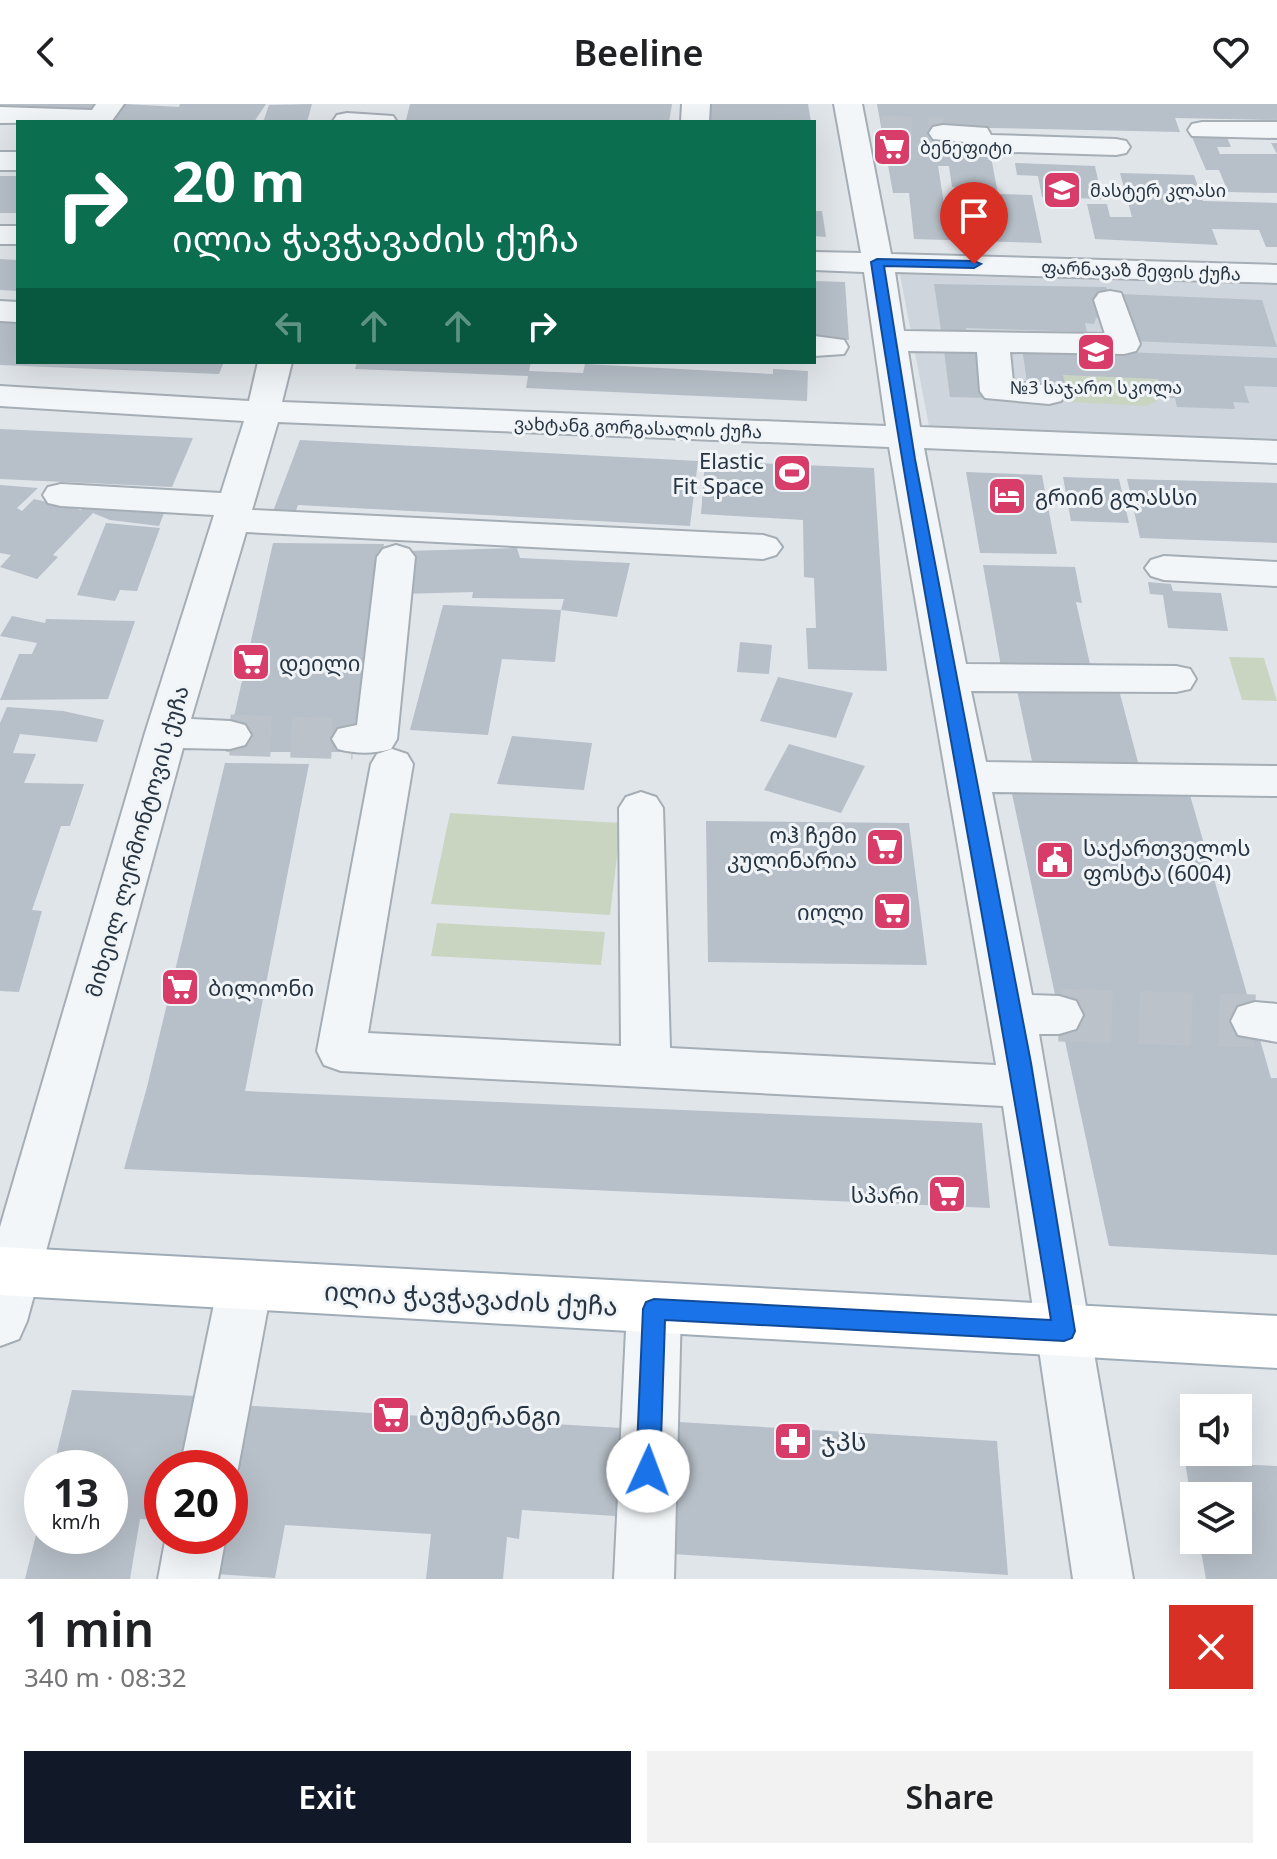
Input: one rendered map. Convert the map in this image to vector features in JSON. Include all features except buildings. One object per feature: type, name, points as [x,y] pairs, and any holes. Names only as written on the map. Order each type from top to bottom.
[{"type":"main road","name":"ილია ჭავჭავაძის ქუჩა","points":[[4,1288],[245,1285],[1277,1342]]},
{"type":"street","points":[[0,115],[100,118],[110,104]]},
{"type":"street","points":[[349,116],[372,120]]},
{"type":"street","points":[[861,122],[877,262],[905,438],[1025,1087],[1103,1579]]},
{"type":"street","points":[[1202,130],[1277,130]]},
{"type":"street","points":[[943,133],[977,134],[979,143],[1116,147]]},
{"type":"street","name":"ფარნავაზ მეფის ქუჩა","points":[[816,261],[1277,274]]},
{"type":"street","points":[[890,341],[1124,344],[1110,300]]},
{"type":"street","points":[[993,342],[997,391],[1049,394]]},
{"type":"street","name":"მიხეილ ლერმონტოვის ქუჩა","points":[[4,1288],[274,364]]},
{"type":"street","name":"ვახტანგ გორგასალის ქუჩა","points":[[0,396],[262,411],[1277,452]]},
{"type":"street","points":[[61,495],[231,513],[763,547]]},
{"type":"street","points":[[396,557],[341,1051],[1025,1087]]},
{"type":"street","points":[[1164,568],[1277,574]]},
{"type":"street","points":[[949,677],[1176,679]]},
{"type":"street","points":[[166,733],[230,735]]},
{"type":"street","points":[[968,777],[1277,781]]},
{"type":"street","points":[[641,808],[646,1067]]},
{"type":"street","points":[[1011,1014],[1059,1015]]},
{"type":"street","points":[[213,1450],[245,1285]]},
{"type":"street","points":[[644,1579],[654,1309]]},
{"type":"street","points":[[188,1579],[193,1554]]},
{"type":"shaded area","name":"№3 საჯარო სკოლა","points":[[907,269],[944,271],[955,276],[1277,285],[1277,444],[938,430],[929,426],[900,275]]},
{"type":"green space","points":[[1063,375],[1158,379],[1162,398],[1147,406],[1068,402]]},
{"type":"green space","points":[[1229,657],[1264,658],[1277,701],[1242,700]]},
{"type":"green space","points":[[450,813],[621,823],[610,915],[431,904]]},
{"type":"green space","points":[[437,923],[605,932],[601,965],[431,956]]},
{"type":"tunnel","points":[[881,131],[943,133]]},
{"type":"tunnel","points":[[230,735],[353,739]]},
{"type":"tunnel","points":[[1059,1015],[1255,1021]]},
{"type":"place","name":"ბენეფიტი","points":[[892,147]]},
{"type":"place","name":"მასტერ კლასი","points":[[1062,190]]},
{"type":"place","name":"№3 საჯარო სკოლა","points":[[1096,352]]},
{"type":"place","name":"Elastic Fit Space","points":[[792,473]]},
{"type":"place","name":"გრიინ გლასსი","points":[[1007,496]]},
{"type":"place","name":"დეილი","points":[[251,662]]},
{"type":"place","name":"ოჰ ჩემი კულინარია","points":[[885,847]]},
{"type":"place","name":"საქართველოს ფოსტა (6004)","points":[[1055,860]]},
{"type":"place","name":"იოლი","points":[[892,911]]},
{"type":"place","name":"ბილიონი","points":[[180,987]]},
{"type":"place","name":"სპარი","points":[[947,1194]]},
{"type":"place","name":"ბუმერანგი","points":[[391,1415]]},
{"type":"place","name":"ჯპს","points":[[793,1441]]},
{"type":"route","points":[[648,1471],[654,1309],[1064,1331],[1021,1063],[908,459],[877,262],[974,264]]}]
